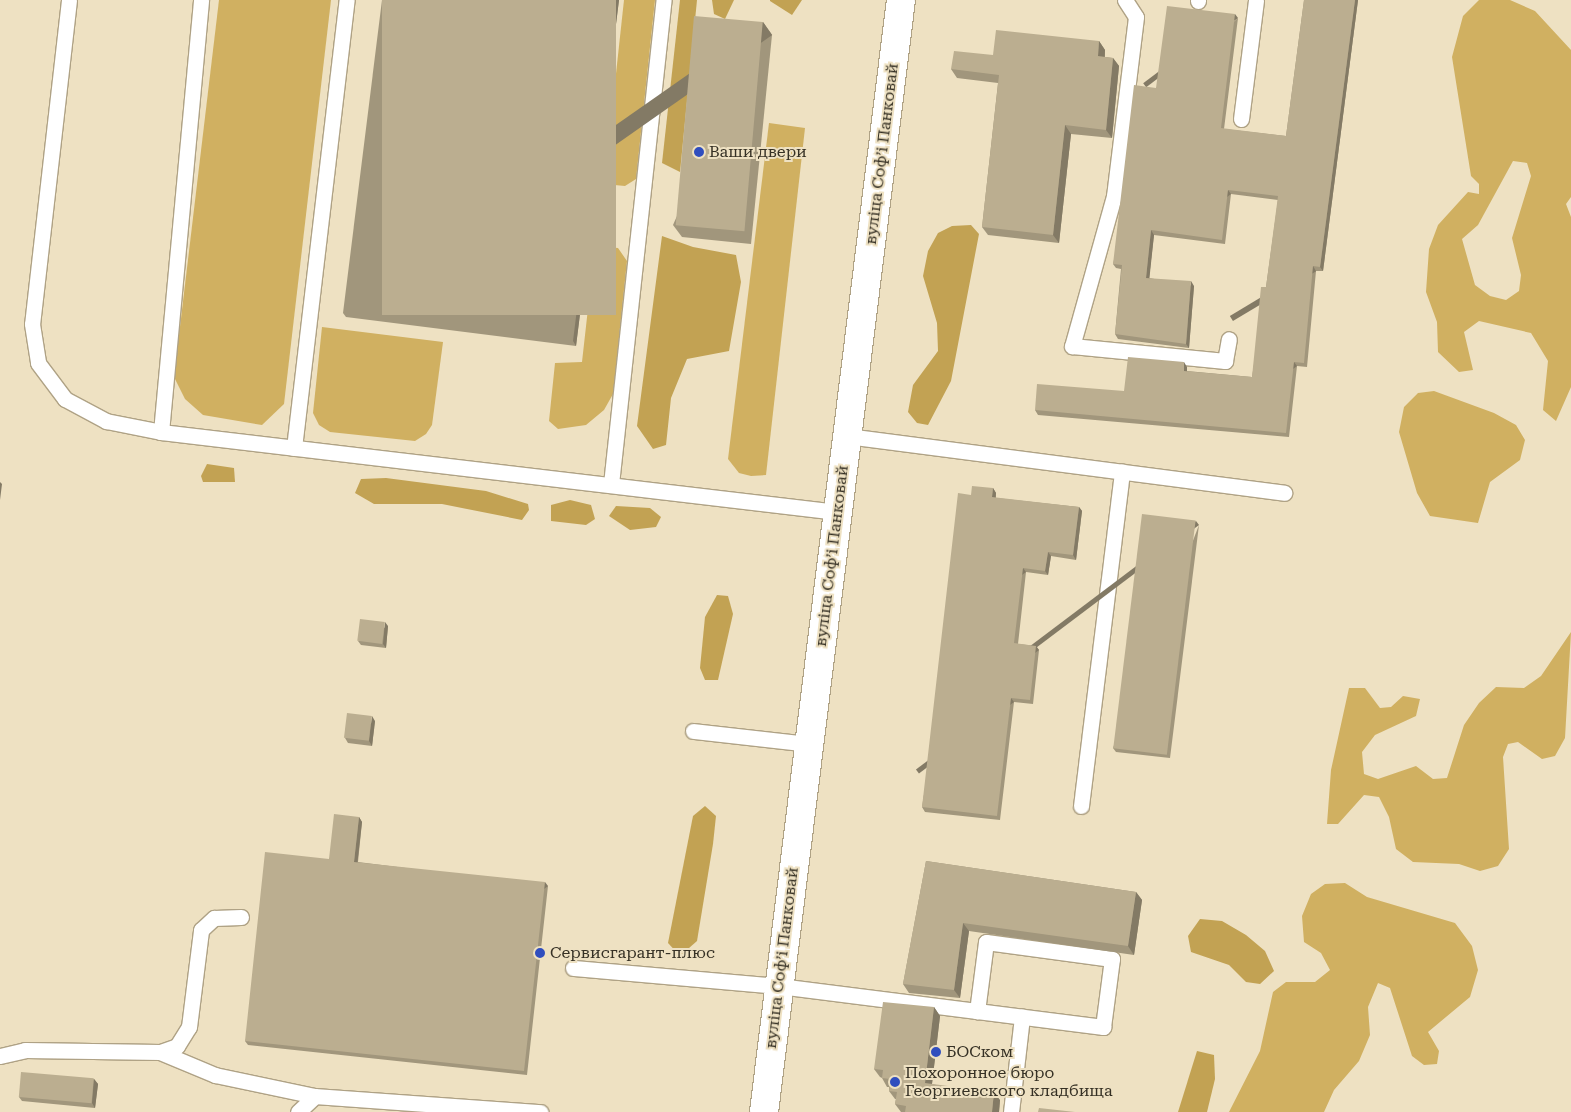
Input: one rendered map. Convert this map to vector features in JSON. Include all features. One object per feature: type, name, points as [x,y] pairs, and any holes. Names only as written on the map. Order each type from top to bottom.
[{"type":"street","name":"вуліца Софʼі Панковай","points":[[764,1112],[901,0]]},
{"type":"lane","points":[[69,0],[32,324],[38,363],[65,400],[106,421],[161,432],[837,512]]},
{"type":"lane","points":[[161,432],[201,0]]},
{"type":"lane","points":[[294,448],[347,0]]},
{"type":"lane","points":[[611,484],[664,0]]},
{"type":"lane","points":[[1124,0],[1136,18],[1114,196],[1072,346],[1225,361],[1229,339]]},
{"type":"lane","points":[[1241,119],[1256,0]]},
{"type":"lane","points":[[847,436],[1284,493]]},
{"type":"lane","points":[[1081,806],[1122,472]]},
{"type":"lane","points":[[693,731],[809,744]]},
{"type":"lane","points":[[0,1056],[25,1050],[160,1052],[178,1046],[190,1026],[201,930],[214,918],[241,917]]},
{"type":"lane","points":[[573,968],[779,986],[1022,1017],[1104,1027],[1112,959],[986,942],[977,1011]]},
{"type":"lane","points":[[1011,1112],[1022,1017]]},
{"type":"lane","points":[[160,1052],[215,1075],[315,1096],[540,1112]]},
{"type":"lane","points":[[298,1112],[315,1096]]},
{"type":"shaded area","points":[[219,0],[331,0],[284,404],[262,425],[203,415],[185,399],[174,377]]},
{"type":"shaded area","points":[[624,0],[655,0],[636,179],[625,186],[604,184]]},
{"type":"shaded area","points":[[680,0],[697,0],[680,172],[662,163]]},
{"type":"shaded area","points":[[712,0],[734,0],[725,19],[714,14]]},
{"type":"shaded area","points":[[770,0],[802,0],[792,15],[770,1]]},
{"type":"shaded area","points":[[1479,0],[1510,0],[1535,11],[1571,50],[1571,197],[1566,204],[1571,217],[1571,387],[1556,421],[1543,410],[1548,361],[1531,333],[1479,321],[1464,332],[1473,370],[1459,372],[1438,352],[1437,322],[1426,292],[1429,249],[1438,225],[1468,192],[1479,194],[1479,184],[1471,176],[1452,57],[1463,16]],"holes":[[[1513,161],[1527,163],[1531,176],[1512,238],[1521,275],[1519,291],[1506,300],[1490,296],[1475,285],[1462,239],[1478,225]]]},
{"type":"shaded area","points":[[769,123],[805,128],[766,475],[751,476],[739,473],[728,459]]},
{"type":"shaded area","points":[[971,225],[979,234],[951,381],[928,425],[917,423],[908,412],[913,385],[938,351],[937,323],[923,276],[928,251],[938,233],[952,226]]},
{"type":"shaded area","points":[[662,236],[693,247],[736,255],[741,282],[729,351],[687,359],[671,398],[666,445],[653,449],[637,426]]},
{"type":"shaded area","points":[[595,246],[618,248],[627,261],[613,394],[604,410],[586,425],[558,429],[549,421],[555,363],[582,362]]},
{"type":"shaded area","points":[[322,327],[443,342],[432,425],[426,434],[415,441],[330,432],[319,425],[313,413]]},
{"type":"shaded area","points":[[1434,391],[1494,413],[1516,425],[1525,440],[1520,460],[1490,482],[1478,523],[1430,516],[1417,493],[1399,432],[1404,407],[1418,393]]},
{"type":"shaded area","points":[[207,464],[234,468],[235,482],[203,482],[201,476]]},
{"type":"shaded area","points":[[386,478],[486,491],[528,504],[529,510],[522,520],[442,504],[374,504],[355,493],[361,479]]},
{"type":"shaded area","points":[[570,500],[591,505],[595,519],[586,525],[551,521],[551,505]]},
{"type":"shaded area","points":[[616,506],[650,508],[661,517],[656,527],[630,530],[609,516]]},
{"type":"shaded area","points":[[717,595],[728,596],[733,614],[718,680],[705,680],[700,668],[705,617]]},
{"type":"shaded area","points":[[1571,632],[1565,738],[1555,756],[1542,759],[1518,742],[1508,744],[1503,757],[1509,849],[1498,866],[1480,871],[1459,864],[1413,862],[1396,849],[1389,817],[1379,797],[1364,795],[1338,824],[1327,824],[1331,770],[1349,688],[1365,688],[1380,708],[1391,707],[1403,696],[1420,699],[1416,716],[1375,735],[1362,752],[1364,774],[1378,779],[1416,766],[1433,779],[1447,778],[1464,725],[1479,703],[1496,687],[1524,688],[1541,676]]},
{"type":"shaded area","points":[[705,806],[716,816],[697,941],[680,956],[668,943],[693,816]]},
{"type":"shaded area","points":[[1345,883],[1367,897],[1455,923],[1472,946],[1478,970],[1470,997],[1428,1032],[1439,1051],[1437,1064],[1424,1065],[1412,1056],[1390,988],[1378,983],[1368,1007],[1370,1035],[1359,1061],[1334,1090],[1324,1112],[1229,1112],[1260,1051],[1273,992],[1286,982],[1315,982],[1330,970],[1321,953],[1304,942],[1302,916],[1311,894],[1325,884]]},
{"type":"shaded area","points":[[1200,919],[1222,921],[1246,935],[1265,951],[1274,971],[1260,984],[1246,982],[1229,965],[1191,952],[1188,936]]},
{"type":"shaded area","points":[[1197,1051],[1214,1055],[1215,1079],[1207,1112],[1178,1112]]},
{"type":"building","points":[[382,0],[616,0],[616,315],[382,315]]},
{"type":"building","points":[[1304,0],[1355,0],[1320,267],[1313,266],[1304,363],[1294,362],[1286,433],[1035,410],[1037,384],[1124,391],[1128,357],[1184,362],[1184,371],[1252,377],[1261,287],[1266,287],[1278,196],[1228,190],[1222,240],[1151,230],[1146,278],[1191,281],[1186,344],[1115,334],[1122,265],[1113,264],[1134,85],[1156,88],[1167,6],[1235,14],[1221,128],[1286,136]]},
{"type":"building","points":[[694,16],[763,22],[744,231],[676,225]]},
{"type":"building","points":[[996,30],[1099,41],[1098,56],[1113,58],[1106,130],[1065,125],[1053,235],[982,227],[999,75],[951,69],[954,51],[993,55]]},
{"type":"building","points":[[972,486],[993,488],[992,497],[1079,507],[1073,555],[1048,552],[1045,571],[1023,568],[1014,643],[1036,646],[1030,700],[1011,698],[997,816],[922,807],[958,493],[971,495]]},
{"type":"building","points":[[1142,514],[1196,521],[1167,755],[1113,748]]},
{"type":"building","points":[[360,619],[385,622],[382,644],[357,641]]},
{"type":"building","points":[[347,713],[372,716],[369,741],[344,738]]},
{"type":"building","points":[[334,814],[359,817],[354,862],[545,882],[524,1071],[245,1041],[265,852],[329,859]]},
{"type":"building","points":[[926,861],[1136,892],[1128,946],[963,923],[954,990],[903,984]]},
{"type":"building","points":[[883,1002],[934,1007],[925,1083],[994,1092],[992,1112],[905,1112],[906,1106],[895,1104],[897,1092],[889,1091],[890,1079],[882,1078],[883,1070],[874,1069]]},
{"type":"building","points":[[21,1072],[94,1078],[92,1103],[19,1097]]},
{"type":"building","points":[[1039,1108],[1075,1112],[1038,1112]]},
{"type":"place","name":"Ваши двери","points":[[699,152]]},
{"type":"place","name":"Сервисгарант-плюс","points":[[540,953]]},
{"type":"place","name":"БОСком","points":[[936,1052]]},
{"type":"place","name":"Похоронное бюро Георгиевского кладбища","points":[[895,1082]]}]
